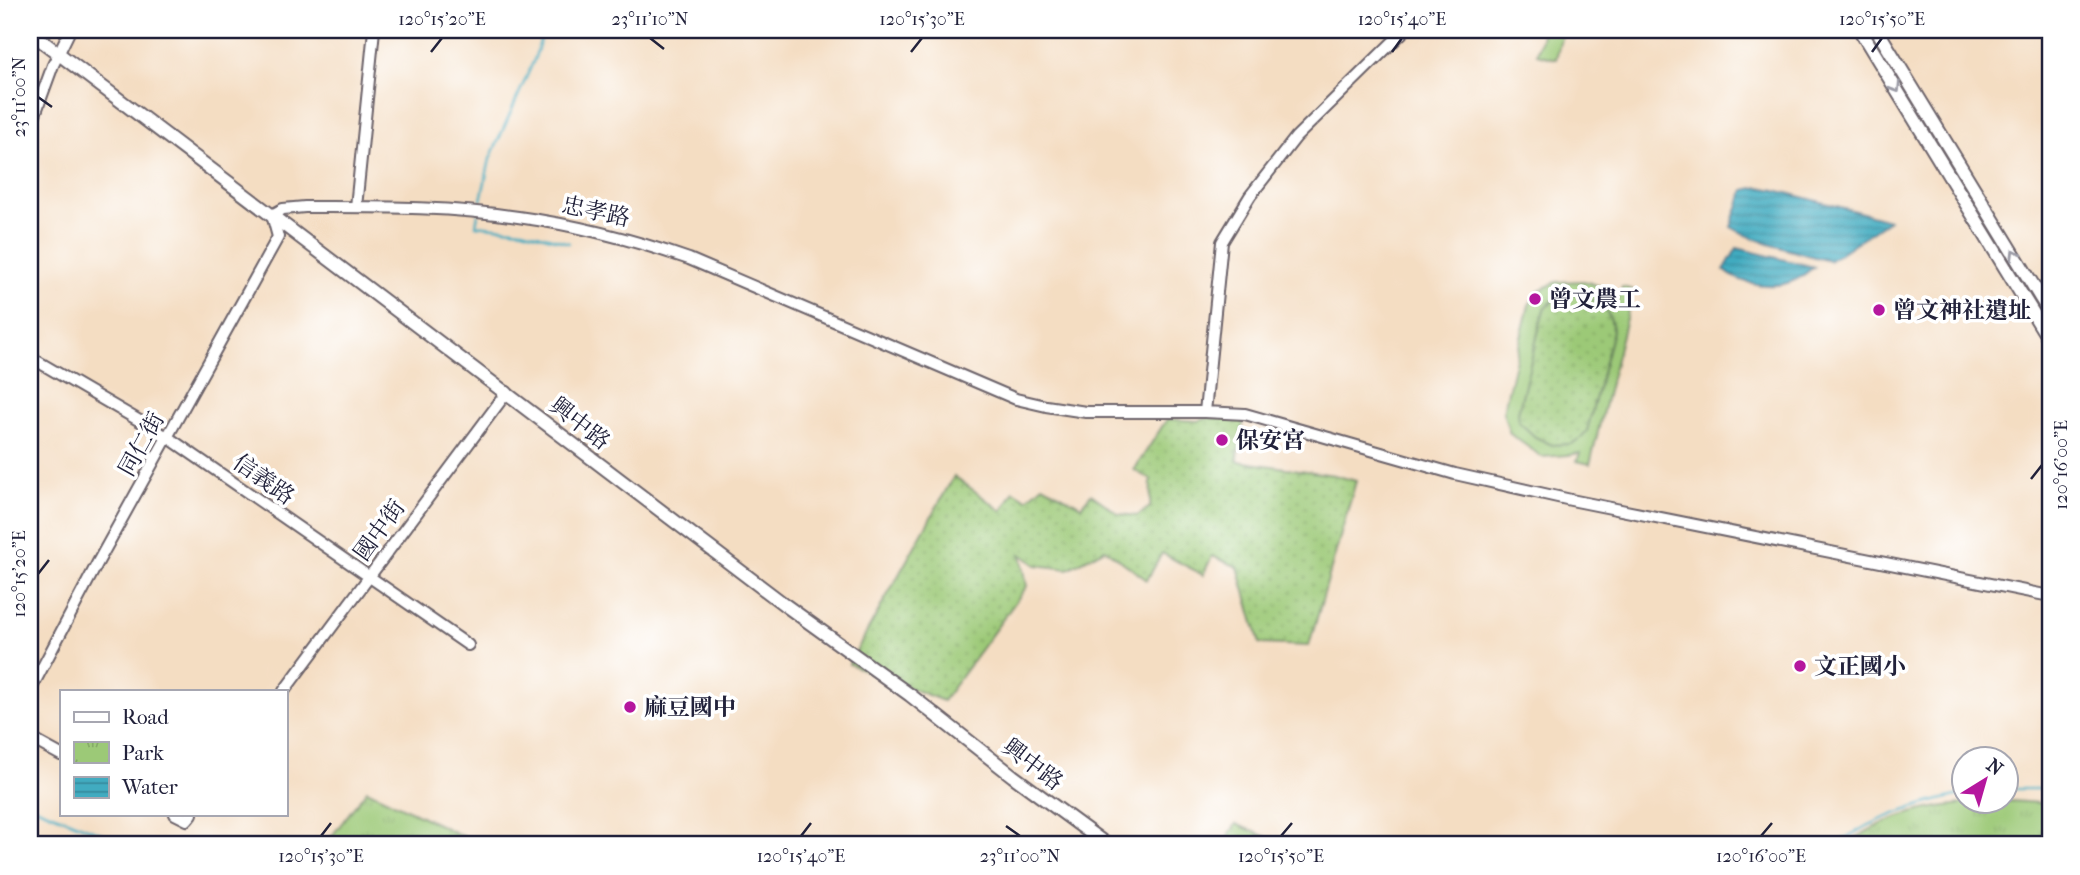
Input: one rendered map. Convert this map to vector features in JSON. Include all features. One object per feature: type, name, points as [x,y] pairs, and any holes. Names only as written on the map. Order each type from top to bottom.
[{"type":"main road","points":[[1860,30],[2050,341]]},
{"type":"main road","points":[[1877,30],[2050,313]]},
{"type":"main road","name":"興中路","points":[[30,32],[785,605],[910,695],[1107,845]]},
{"type":"street","points":[[30,128],[58,53],[70,30]]},
{"type":"street","points":[[356,207],[374,30]]},
{"type":"street","points":[[1205,412],[1222,242],[1250,197],[1296,137],[1405,30]]},
{"type":"street","name":"忠孝路","points":[[272,215],[283,209],[439,209],[519,217],[591,231],[636,241],[689,259],[1016,399],[1086,412],[1245,414],[1455,474],[1571,500],[2050,596]]},
{"type":"street","name":"同仁街","points":[[30,691],[278,237],[272,215]]},
{"type":"street","name":"信義路","points":[[30,357],[169,438],[468,645]]},
{"type":"street","name":"國中街","points":[[285,690],[507,392]]},
{"type":"street","points":[[30,738],[60,754]]},
{"type":"green space","points":[[1543,30],[1563,30],[1556,59],[1537,54]]},
{"type":"green space","points":[[1584,281],[1603,287],[1618,300],[1622,287],[1633,290],[1590,464],[1577,461],[1580,453],[1542,457],[1510,434],[1503,412],[1529,305],[1539,290],[1557,282]],"holes":[[[1577,295],[1599,304],[1608,315],[1613,331],[1587,431],[1571,444],[1552,445],[1535,437],[1519,422],[1518,412],[1544,309],[1557,297]]]},
{"type":"green space","points":[[1568,294],[1585,297],[1599,304],[1608,315],[1613,331],[1587,431],[1571,444],[1552,445],[1535,437],[1518,422],[1518,412],[1544,309],[1557,297]]},
{"type":"green space","points":[[1209,418],[1244,418],[1237,461],[1334,475],[1356,481],[1309,646],[1260,644],[1238,567],[1212,556],[1203,575],[1162,553],[1147,580],[1105,549],[1068,569],[1036,565],[1021,554],[1027,586],[943,701],[849,664],[954,476],[1002,511],[1014,491],[1027,499],[1043,485],[1081,506],[1091,494],[1119,514],[1137,516],[1150,507],[1151,480],[1134,470],[1167,419],[1198,421]]},
{"type":"green space","points":[[367,790],[481,845],[325,845]]},
{"type":"green space","points":[[2021,802],[2050,804],[2050,845],[1846,845],[1885,822],[1951,805],[1951,816],[2021,816]]},
{"type":"green space","points":[[1236,824],[1283,844],[1222,845]]},
{"type":"water","points":[[1759,187],[1889,220],[1829,261],[1766,243],[1731,227],[1744,190]]},
{"type":"water","points":[[1737,248],[1814,267],[1798,279],[1787,283],[1768,285],[1748,282],[1724,270]]},
{"type":"waterway","points":[[481,200],[490,159],[534,60],[544,30]]},
{"type":"waterway","points":[[478,214],[476,225],[523,230],[569,243]]},
{"type":"waterway","points":[[2021,789],[2050,789]]},
{"type":"waterway","points":[[1835,845],[1865,827],[1897,813],[1951,797]]},
{"type":"waterway","points":[[30,805],[130,845]]},
{"type":"place","name":"曾文農工","points":[[1535,299]]},
{"type":"place","name":"曾文神社遺址","points":[[1879,310]]},
{"type":"place","name":"保安宮","points":[[1222,440]]},
{"type":"place","name":"文正國小","points":[[1800,666]]},
{"type":"place","name":"麻豆國中","points":[[630,707]]}]
